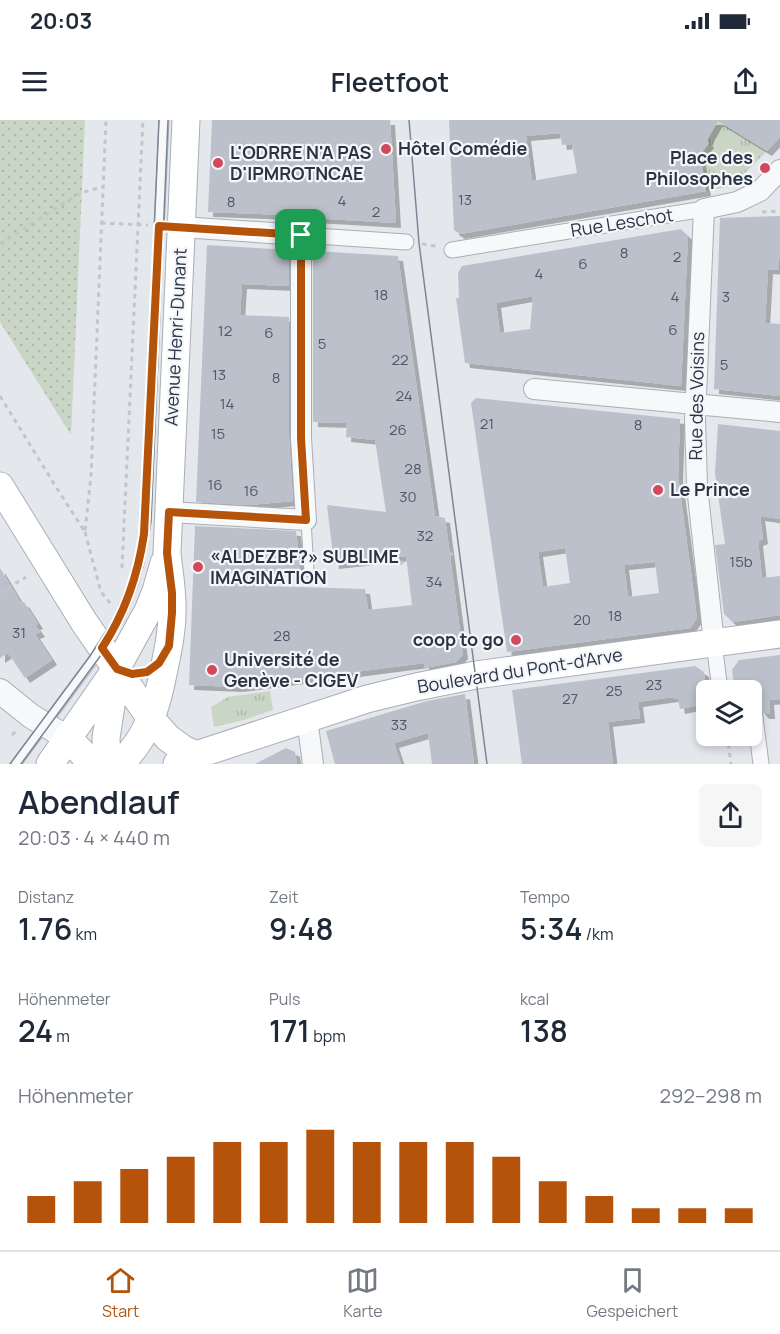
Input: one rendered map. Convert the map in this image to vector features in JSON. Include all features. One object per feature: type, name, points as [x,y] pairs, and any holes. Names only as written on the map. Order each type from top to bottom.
[{"type":"main road","name":"Avenue Henri-Dunant","points":[[111,763],[132,751],[151,719],[159,697],[170,639],[172,593],[167,553],[170,226],[186,120]]},
{"type":"main road","points":[[0,486],[109,658],[151,719],[168,738],[183,749],[187,759]]},
{"type":"main road","name":"Avenue Henri-Dunant","points":[[109,658],[143,619],[156,591],[167,553]]},
{"type":"main road","name":"Boulevard du Pont-d'Arve","points":[[187,759],[307,718],[396,691],[456,678],[780,634]]},
{"type":"main road","points":[[109,658],[132,674],[147,672],[159,663],[170,639]]},
{"type":"main road","points":[[50,764],[48,726],[109,658]]},
{"type":"main road","points":[[109,658],[106,738],[111,763]]},
{"type":"main road","points":[[151,719],[163,764]]},
{"type":"main road","points":[[48,726],[111,763]]},
{"type":"street","name":"Rue Leschot","points":[[452,250],[737,202],[760,191],[780,170]]},
{"type":"street","name":"Rue des Voisins","points":[[704,209],[695,404],[697,486],[711,574],[714,643],[719,680]]},
{"type":"street","points":[[170,226],[406,242]]},
{"type":"street","points":[[169,512],[306,520],[301,438],[301,235]]},
{"type":"street","points":[[534,389],[780,412]]},
{"type":"street","points":[[0,691],[48,726]]},
{"type":"street","points":[[307,718],[313,764]]},
{"type":"lane","points":[[109,658],[113,630],[129,596],[138,566],[147,503],[170,226],[164,120]]},
{"type":"lane","points":[[306,520],[309,572]]},
{"type":"lane","points":[[16,764],[48,726]]},
{"type":"path","points":[[85,532],[91,475],[106,120]]},
{"type":"path","points":[[122,572],[143,120]]},
{"type":"path","points":[[0,244],[80,193],[103,186]]},
{"type":"path","points":[[762,212],[780,211]]},
{"type":"path","points":[[101,224],[170,226]]},
{"type":"path","points":[[406,242],[452,250]]},
{"type":"path","points":[[0,396],[85,532],[101,592],[110,603],[114,593]]},
{"type":"path","points":[[400,564],[407,559]]},
{"type":"path","points":[[0,593],[26,577]]},
{"type":"path","points":[[729,746],[731,764]]},
{"type":"green space","points":[[0,120],[85,120],[71,435],[0,322]]},
{"type":"green space","points":[[718,121],[767,151],[732,186],[706,191],[700,152],[704,150]]},
{"type":"green space","points":[[270,691],[273,710],[214,727],[211,707],[228,697]]},
{"type":"building","points":[[212,120],[390,120],[396,223],[312,218],[313,216],[208,212]]},
{"type":"building","points":[[449,120],[780,120],[780,137],[767,151],[718,121],[707,140],[709,143],[700,155],[706,191],[460,234],[454,230]],"holes":[[[560,133],[562,145],[572,144],[577,173],[532,181],[526,136]]]},
{"type":"building","points":[[780,216],[778,270],[768,269],[765,323],[780,324],[780,396],[714,389],[720,218]]},
{"type":"building","points":[[681,229],[688,236],[681,386],[465,363],[456,298],[459,298],[458,273],[462,266]],"holes":[[[533,296],[530,329],[500,333],[496,303]]]},
{"type":"building","points":[[207,245],[289,250],[289,286],[242,284],[240,315],[289,317],[289,438],[293,501],[247,505],[196,502]]},
{"type":"building","points":[[313,251],[398,256],[435,516],[445,518],[463,654],[456,662],[424,668],[424,663],[238,687],[189,685],[195,526],[296,531],[300,568],[267,572],[267,586],[365,589],[368,610],[412,605],[406,556],[334,564],[327,505],[386,512],[375,440],[346,437],[347,423],[313,422]]},
{"type":"building","points":[[476,398],[680,419],[678,476],[697,618],[690,628],[507,652],[471,403]],"holes":[[[565,548],[570,583],[543,587],[538,552]],[[655,562],[659,593],[628,597],[624,565]]]},
{"type":"building","points":[[718,424],[780,431],[780,519],[760,516],[763,539],[758,541],[762,578],[780,576],[780,615],[733,622],[724,614],[715,545],[725,544],[715,473]]},
{"type":"building","points":[[0,568],[21,603],[24,602],[38,624],[35,625],[40,632],[35,634],[52,660],[25,678],[8,653],[0,658]]},
{"type":"building","points":[[780,655],[780,699],[769,700],[770,714],[762,712],[762,680],[734,680],[732,670],[739,660]]},
{"type":"building","points":[[695,666],[704,672],[705,680],[696,680],[696,706],[680,709],[678,699],[673,697],[638,702],[640,718],[608,722],[613,764],[522,764],[512,690]]},
{"type":"building","points":[[465,694],[474,764],[432,764],[428,733],[394,743],[401,764],[335,764],[326,731],[427,701]]},
{"type":"building","points":[[286,748],[295,752],[297,764],[255,764]]},
{"type":"tram line","points":[[10,764],[90,656],[113,620],[135,560],[142,503],[159,120]]},
{"type":"tram line","points":[[21,764],[123,622],[143,567],[151,521],[168,120]]},
{"type":"tram line","points":[[409,120],[419,243],[487,764]]},
{"type":"place","name":"Hôtel Comédie","points":[[386,149]]},
{"type":"place","name":"L'ODRRE N'A PAS D'IPMROTNCAE","points":[[218,163]]},
{"type":"place","name":"Place des Philosophes","points":[[765,168]]},
{"type":"place","name":"Le Prince","points":[[658,490]]},
{"type":"place","name":"«ALDEZBF?» SUBLIME IMAGINATION","points":[[198,567]]},
{"type":"place","name":"coop to go","points":[[516,640]]},
{"type":"place","name":"Université de Genève - CIGEV","points":[[212,670]]},
{"type":"route","points":[[159,226],[301,235],[301,438],[306,520],[169,512],[167,553],[172,613],[169,646],[159,663],[147,672],[132,674],[117,669],[102,648],[123,610],[134,582],[146,521],[159,226]]}]
